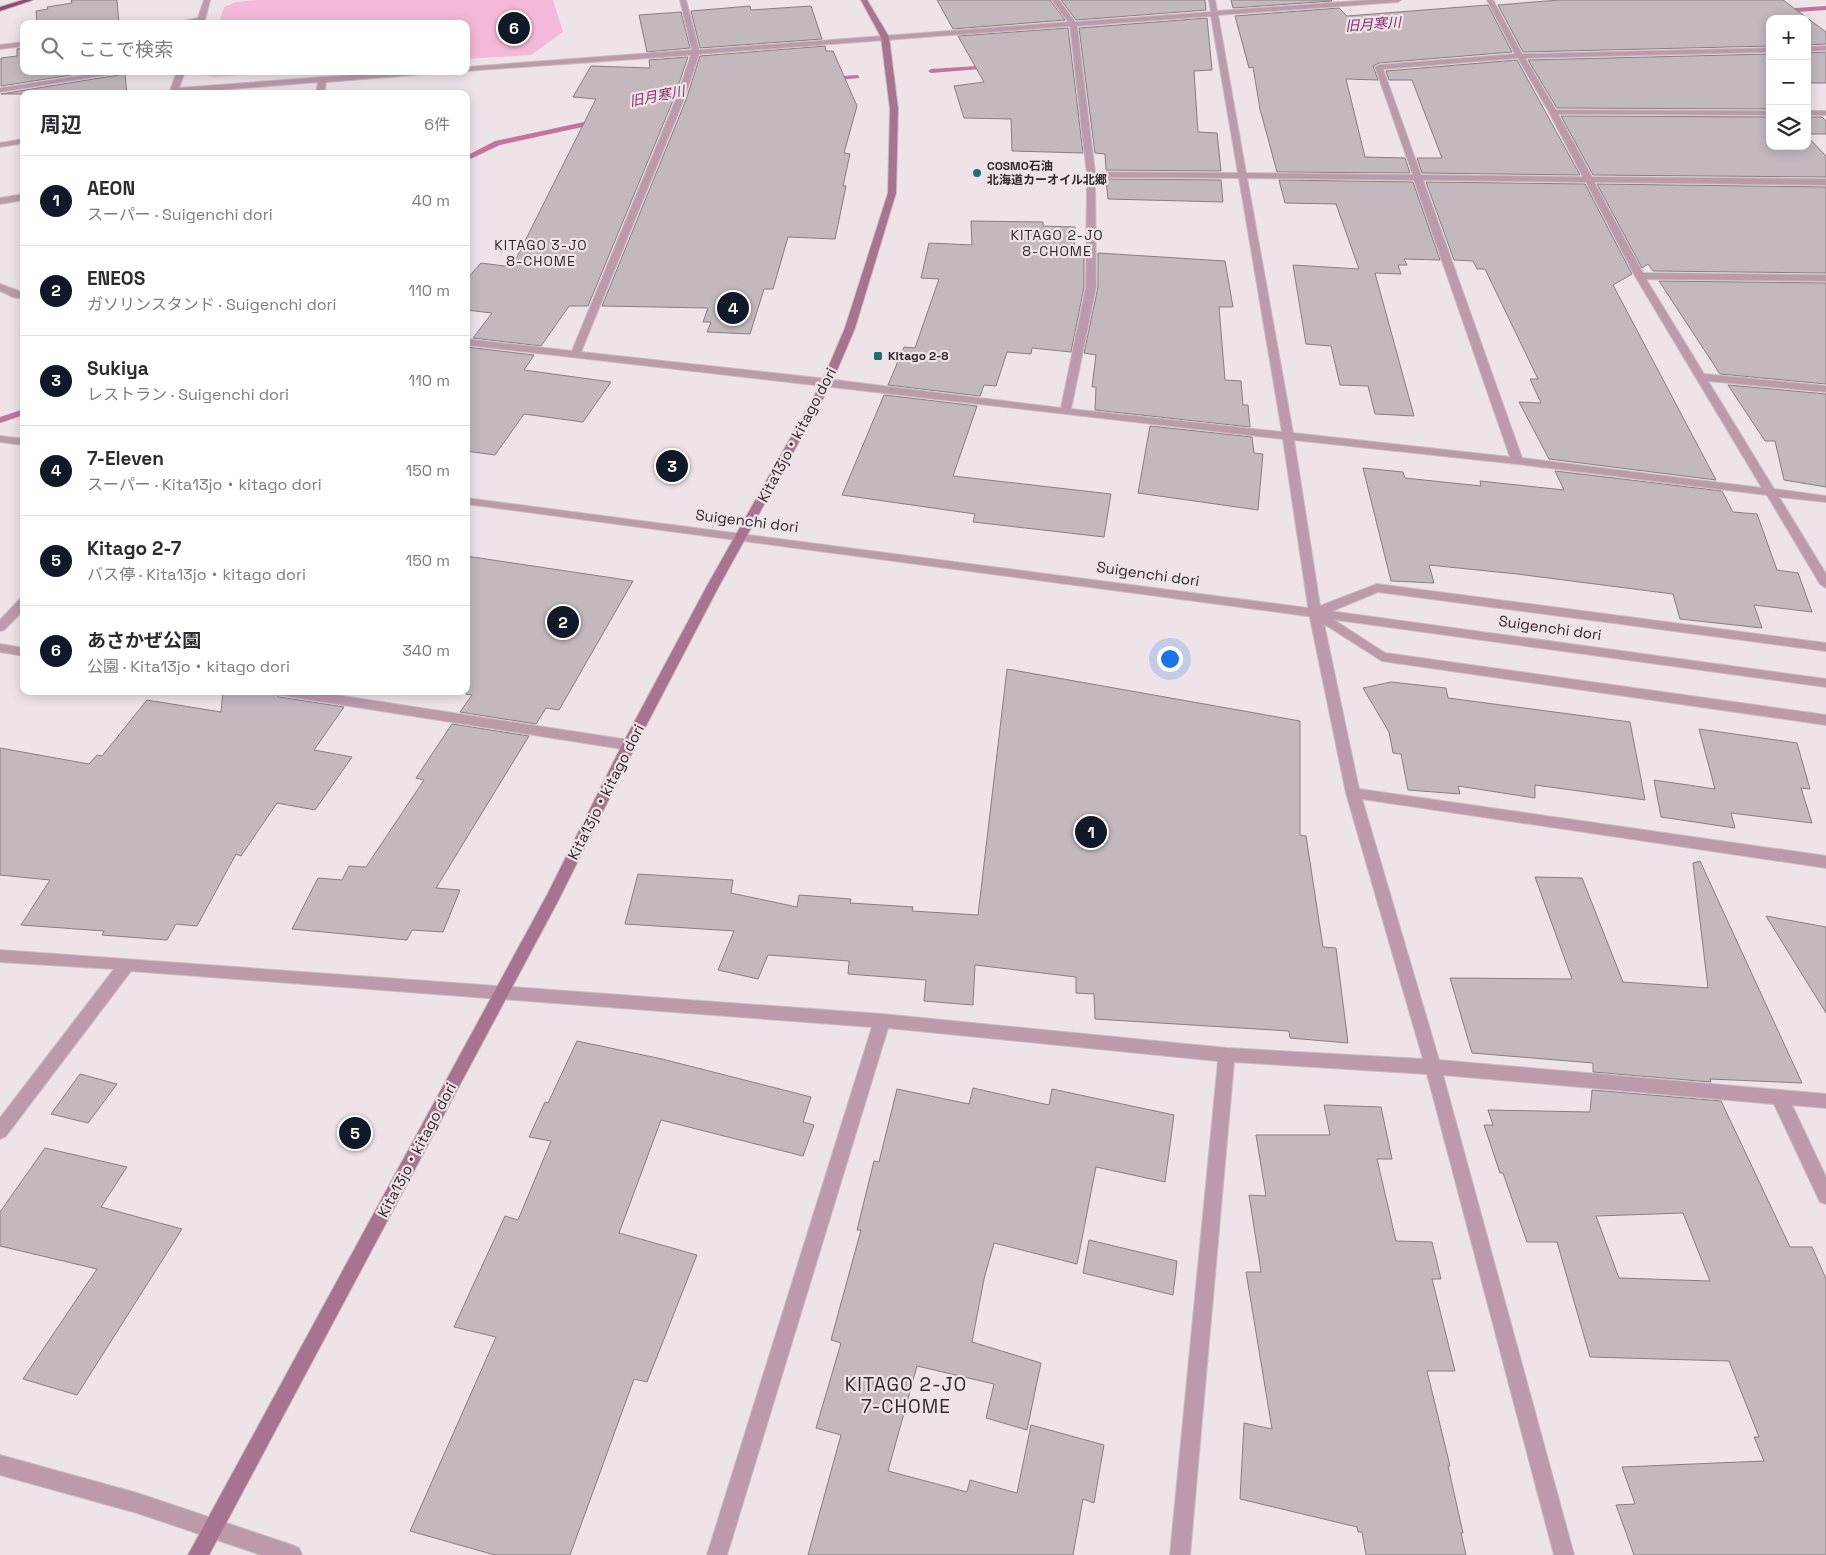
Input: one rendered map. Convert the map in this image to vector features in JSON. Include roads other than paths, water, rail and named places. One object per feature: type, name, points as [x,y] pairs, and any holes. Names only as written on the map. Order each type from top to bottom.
[{"type":"highway","points":[[0,9],[30,0]]},
{"type":"main road","name":"Kita13jo・kitago dori","points":[[198,1555],[502,993],[553,897],[629,745],[827,382],[850,328],[892,193],[894,109],[885,37],[864,0]]},
{"type":"street","points":[[201,20],[207,0]]},
{"type":"street","points":[[575,355],[680,99],[696,51],[683,0]]},
{"type":"street","points":[[1055,0],[1073,24],[1091,174],[1091,287],[1065,412]]},
{"type":"street","points":[[1212,0],[1288,436],[1315,613],[1353,793],[1434,1068],[1564,1555]]},
{"type":"street","points":[[470,69],[1398,0]]},
{"type":"street","points":[[1490,0],[1520,56],[1554,112],[1640,276],[1826,584]]},
{"type":"street","points":[[0,47],[20,44]]},
{"type":"street","points":[[1811,49],[1826,48]]},
{"type":"street","points":[[1517,461],[1379,67],[1520,56],[1766,50]]},
{"type":"street","points":[[0,90],[101,75]]},
{"type":"street","points":[[174,90],[179,75]]},
{"type":"street","points":[[198,90],[386,75]]},
{"type":"street","points":[[321,90],[322,80]]},
{"type":"street","points":[[1554,112],[1766,113]]},
{"type":"street","points":[[1811,113],[1826,113]]},
{"type":"street","points":[[0,145],[20,142]]},
{"type":"street","points":[[1091,174],[1826,182]]},
{"type":"street","points":[[0,201],[20,198]]},
{"type":"street","points":[[1640,276],[1826,278]]},
{"type":"street","points":[[0,287],[16,296],[20,296]]},
{"type":"street","points":[[470,342],[827,382],[1065,412],[1517,461],[1826,499]]},
{"type":"street","points":[[1701,377],[1826,390]]},
{"type":"street","points":[[0,439],[20,442]]},
{"type":"street","name":"Suigenchi dori","points":[[470,502],[742,536],[1826,683]]},
{"type":"street","points":[[1315,613],[1377,588],[1826,647]]},
{"type":"street","points":[[0,627],[20,606]]},
{"type":"street","points":[[1315,613],[1382,657],[1826,720]]},
{"type":"street","points":[[0,648],[20,651]]},
{"type":"street","points":[[305,695],[629,745]]},
{"type":"street","points":[[1353,793],[1826,862]]},
{"type":"street","points":[[0,956],[882,1021],[1227,1055],[1434,1068],[1826,1101]]},
{"type":"street","points":[[0,1131],[127,964]]},
{"type":"street","points":[[717,1555],[882,1021]]},
{"type":"street","points":[[1180,1555],[1227,1055]]},
{"type":"street","points":[[1780,1098],[1826,1196]]},
{"type":"street","points":[[0,1465],[137,1503],[292,1555]]},
{"type":"waterway","name":"旧月寒川","points":[[1781,11],[1826,8]]},
{"type":"waterway","name":"旧月寒川","points":[[931,71],[992,67]]},
{"type":"waterway","name":"旧月寒川","points":[[829,79],[857,77]]},
{"type":"waterway","name":"旧月寒川","points":[[470,157],[498,143],[598,121]]},
{"type":"waterway","name":"旧月寒川","points":[[0,420],[20,413]]},
{"type":"place","name":"あさかぜ公園","points":[[514,28]]},
{"type":"place","name":"COSMO石油 北海道カーオイル北郷","points":[[977,173]]},
{"type":"place","name":"7-Eleven","points":[[733,308]]},
{"type":"place","name":"Kitago 2-8","points":[[878,356]]},
{"type":"place","name":"Sukiya","points":[[672,466]]},
{"type":"place","name":"ENEOS","points":[[563,622]]},
{"type":"place","name":"AEON","points":[[1091,832]]},
{"type":"place","name":"Kitago 2-7","points":[[355,1133]]},
{"type":"district","name":"KITAGO 2-JO 8-CHOME","points":[[1057,244]]},
{"type":"district","name":"KITAGO 3-JO 8-CHOME","points":[[541,254]]},
{"type":"district","name":"KITAGO 2-JO 7-CHOME","points":[[906,1395]]}]
